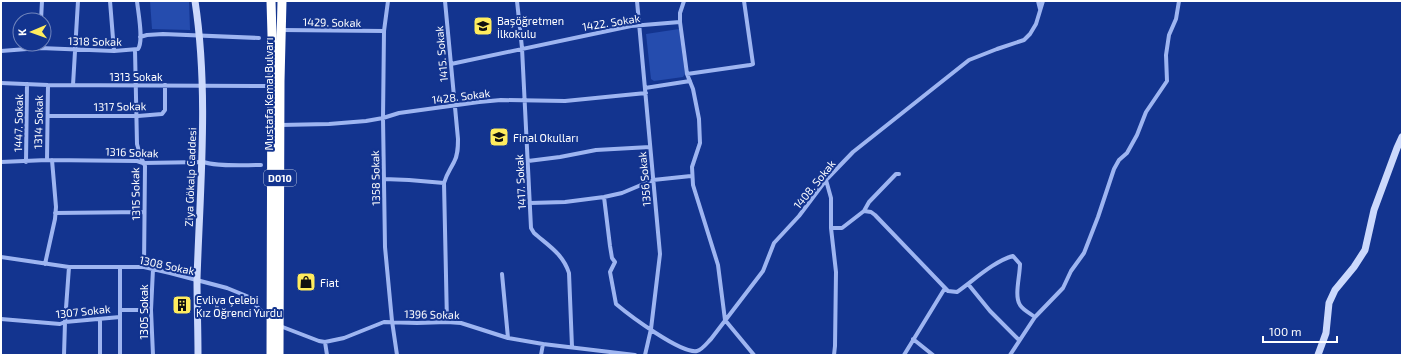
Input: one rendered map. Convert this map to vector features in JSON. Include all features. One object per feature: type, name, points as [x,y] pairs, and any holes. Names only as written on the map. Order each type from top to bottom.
[{"type":"highway","name":"Mustafa Kemal Bulvarı","points":[[270,1],[272,35],[271,355]]},
{"type":"highway","name":"Mustafa Kemal Bulvarı","points":[[279,355],[282,1]]},
{"type":"street","points":[[41,12],[42,1]]},
{"type":"street","points":[[73,84],[78,1]]},
{"type":"street","points":[[110,1],[114,51]]},
{"type":"street","name":"1315 Sokak","points":[[137,1],[140,38],[137,49],[137,144],[145,166],[144,267]]},
{"type":"street","name":"Ziya Gökalp Caddesi","points":[[195,1],[200,35],[203,162],[197,280],[198,355]]},
{"type":"street","name":"1358 Sokak","points":[[388,1],[384,31],[383,118],[385,247],[392,321],[397,355]]},
{"type":"street","name":"1415. Sokak","points":[[444,1],[458,139],[458,153],[454,163],[446,175],[444,183]]},
{"type":"street","name":"1417. Sokak","points":[[517,1],[522,48],[531,228],[534,233],[562,257],[569,273],[572,347]]},
{"type":"street","name":"1356 Sokak","points":[[637,1],[660,254],[651,329],[645,355]]},
{"type":"street","points":[[684,1],[680,13],[680,22],[687,74],[693,89],[699,118],[700,143],[692,167],[691,176],[718,265],[725,320],[754,355]]},
{"type":"street","points":[[687,74],[753,64],[744,1]]},
{"type":"street","points":[[1038,1],[1040,9]]},
{"type":"street","name":"1408. Sokak","points":[[604,197],[611,252],[615,262],[610,272],[616,304],[676,345],[696,351],[701,349],[711,339],[763,271],[774,243],[798,216],[826,180],[853,152],[969,60],[997,48],[1024,40],[1036,24],[1042,1]]},
{"type":"street","points":[[1010,355],[1035,317],[1063,288],[1071,271],[1084,253],[1114,169],[1119,160],[1127,153],[1137,135],[1146,112],[1168,81],[1166,55],[1169,35],[1176,19],[1179,1]]},
{"type":"street","name":"1422. Sokak","points":[[451,64],[631,26],[680,22]]},
{"type":"street","name":"1429. Sokak","points":[[281,30],[384,31]]},
{"type":"street","points":[[140,38],[147,35],[163,34],[259,38]]},
{"type":"street","name":"1318 Sokak","points":[[52,47],[75,50],[114,51],[137,49]]},
{"type":"street","name":"1318 Sokak","points":[[1,51],[12,50]]},
{"type":"street","points":[[645,88],[690,81]]},
{"type":"street","name":"1313 Sokak","points":[[1,82],[48,85],[272,86]]},
{"type":"street","name":"1447. Sokak","points":[[26,162],[27,84]]},
{"type":"street","name":"1314 Sokak","points":[[47,160],[48,85]]},
{"type":"street","name":"1317 Sokak","points":[[48,116],[138,116],[162,114],[165,110],[165,85]]},
{"type":"street","name":"1428. Sokak","points":[[280,125],[329,124],[366,121],[399,113],[501,100],[565,101],[646,93]]},
{"type":"street","points":[[1318,355],[1326,333],[1329,303],[1335,290],[1354,267],[1365,250],[1374,210],[1402,137]]},
{"type":"street","points":[[528,162],[596,150],[650,147]]},
{"type":"street","name":"1314 Sokak","points":[[45,264],[55,213],[52,160]]},
{"type":"street","name":"1316 Sokak","points":[[1,162],[52,160],[137,161],[143,163],[203,162],[212,165],[261,165]]},
{"type":"street","points":[[831,228],[842,228],[864,212],[870,202],[896,174],[898,174]]},
{"type":"street","points":[[530,203],[565,202],[604,197],[622,193],[653,180],[691,176]]},
{"type":"street","points":[[384,179],[444,183],[446,322]]},
{"type":"street","points":[[826,180],[831,198],[831,228],[836,272],[835,354]]},
{"type":"street","points":[[55,213],[144,212]]},
{"type":"street","points":[[864,212],[871,212],[875,215],[948,291],[957,292],[991,267],[1008,257],[1013,256],[1020,264],[1020,278],[1017,295],[1018,301],[1021,307],[1035,317]]},
{"type":"street","name":"1308 Sokak","points":[[1,257],[68,267],[144,267],[153,269],[227,288],[249,297],[260,310],[271,318]]},
{"type":"street","points":[[64,355],[68,267]]},
{"type":"street","points":[[120,267],[120,355]]},
{"type":"street","name":"1305 Sokak","points":[[153,269],[151,310],[153,355]]},
{"type":"street","points":[[502,274],[508,338]]},
{"type":"street","points":[[968,284],[990,311],[1019,340]]},
{"type":"street","points":[[904,355],[945,288]]},
{"type":"street","points":[[120,310],[151,310]]},
{"type":"street","name":"1307 Sokak","points":[[1,319],[60,324],[65,322],[120,317]]},
{"type":"street","points":[[100,319],[100,355]]},
{"type":"street","name":"1396 Sokak","points":[[325,342],[344,338],[384,322],[446,322],[461,323],[508,338],[543,344],[635,355]]},
{"type":"street","points":[[279,325],[325,342],[327,355]]},
{"type":"street","points":[[913,339],[933,355]]},
{"type":"street","points":[[541,355],[543,344]]},
{"type":"shaded area","points":[[150,1],[189,1],[190,30],[152,29]]},
{"type":"shaded area","points":[[679,29],[685,74],[683,77],[654,81],[651,79],[646,34]]},
{"type":"place","name":"Başöğretmen İlkokulu","points":[[483,26]]},
{"type":"place","name":"Final Okulları","points":[[499,137]]},
{"type":"place","name":"Fiat","points":[[306,282]]},
{"type":"place","name":"Evliya Çelebi Kız Öğrenci Yurdu","points":[[182,305]]}]
